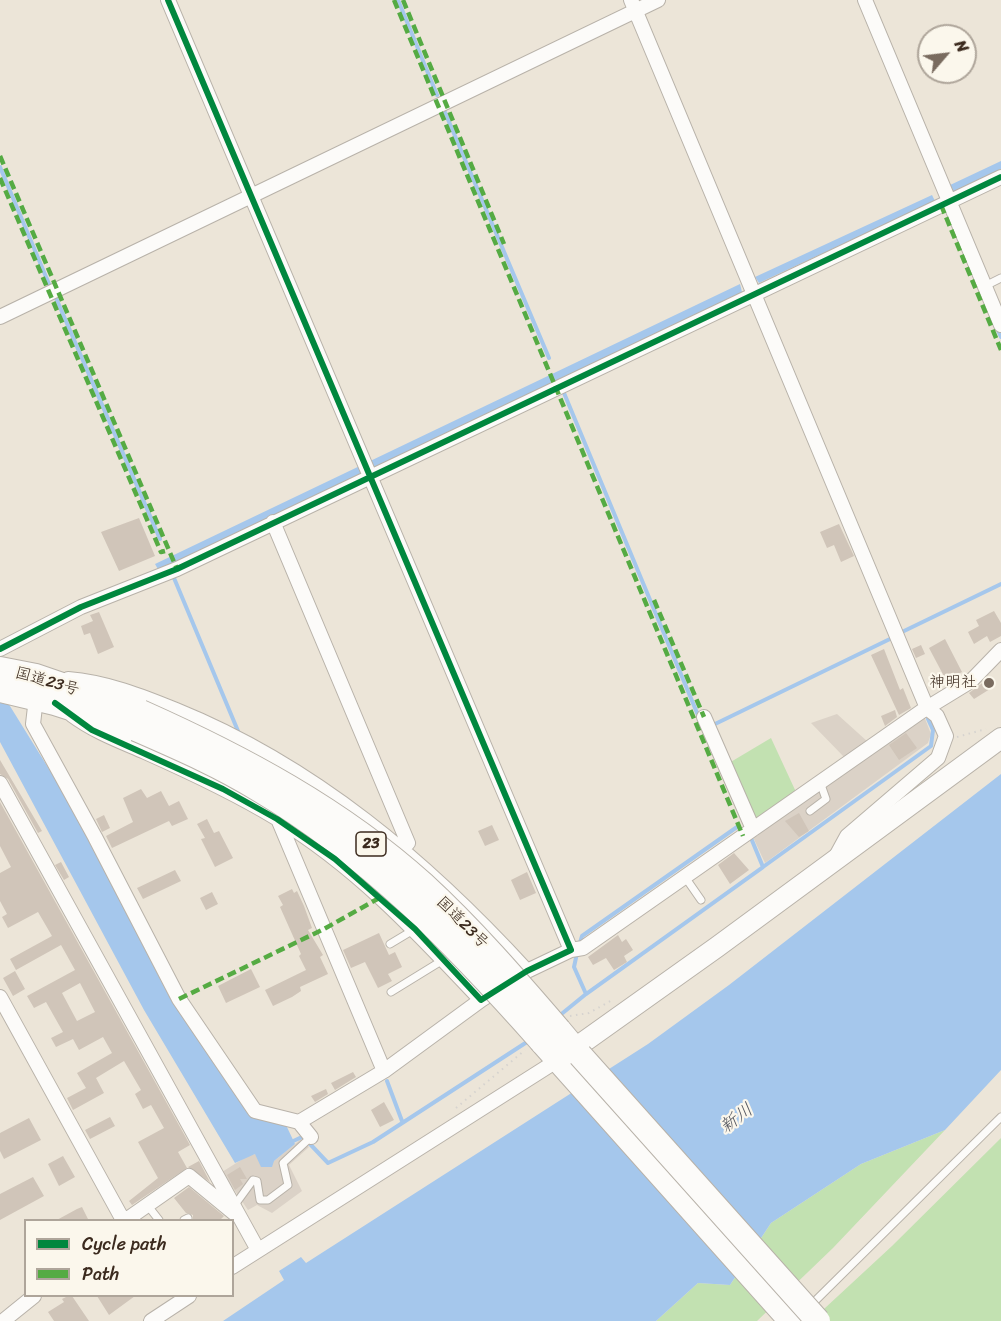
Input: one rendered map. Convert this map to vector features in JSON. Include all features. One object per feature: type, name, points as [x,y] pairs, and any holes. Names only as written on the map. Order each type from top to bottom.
[{"type":"highway","name":"国道23号","points":[[22,686],[139,721]]},
{"type":"highway","name":"国道23号","points":[[22,686],[139,721],[201,758],[258,788],[343,846],[406,898],[563,1050],[804,1318]]},
{"type":"street","points":[[168,0],[368,470],[576,949]]},
{"type":"street","points":[[0,317],[633,5],[658,0]]},
{"type":"street","points":[[865,0],[1001,325]]},
{"type":"street","points":[[633,5],[927,708],[937,716],[946,736],[938,758],[847,836],[832,863]]},
{"type":"street","points":[[310,1137],[299,1122],[255,1111],[179,999],[33,724],[22,686],[0,650],[81,607],[177,569],[273,522],[368,470],[1001,177]]},
{"type":"street","points":[[273,522],[408,843],[402,848]]},
{"type":"street","points":[[299,1122],[384,1071],[481,1000],[526,971],[576,949],[685,877],[927,708],[971,681],[1001,650]]},
{"type":"street","points":[[22,686],[92,681],[151,699],[251,743],[315,782],[402,848],[461,902],[526,971]]},
{"type":"street","points":[[22,686],[92,730],[223,789],[278,819],[335,859],[415,929],[481,1000]]},
{"type":"street","points":[[704,717],[753,829]]},
{"type":"street","points":[[234,1266],[563,1050],[832,863],[997,732]]},
{"type":"street","points":[[0,783],[258,1250]]},
{"type":"street","points":[[278,819],[384,1071]]},
{"type":"street","points":[[0,997],[123,1219]]},
{"type":"street","points":[[127,1219],[189,1176],[243,1221]]},
{"type":"street","points":[[0,1316],[3,1321],[33,1297]]},
{"type":"street","points":[[151,1321],[187,1297]]},
{"type":"lane","points":[[985,286],[1001,278]]},
{"type":"lane","points":[[810,811],[826,799],[820,782]]},
{"type":"lane","points":[[685,877],[701,900]]},
{"type":"lane","points":[[390,944],[415,929]]},
{"type":"lane","points":[[391,992],[443,960]]},
{"type":"lane","points":[[804,1318],[1001,1117]]},
{"type":"lane","points":[[234,1206],[253,1180],[257,1180],[260,1200],[268,1200],[288,1185],[283,1163],[310,1137]]},
{"type":"lane","points":[[148,1206],[158,1219]]},
{"type":"path","points":[[946,736],[997,732]]},
{"type":"shaded area","points":[[837,714],[868,742],[844,757],[811,723]]},
{"type":"shaded area","points":[[924,716],[931,734],[928,743],[765,863],[752,835]]},
{"type":"shaded area","points":[[301,1139],[309,1147],[289,1165],[302,1191],[272,1213],[257,1205],[248,1210],[222,1172],[249,1155],[256,1154],[260,1162],[274,1161]]},
{"type":"green space","points":[[771,738],[796,792],[757,820],[753,819],[729,763]]},
{"type":"green space","points":[[945,1130],[833,1248],[757,1321],[656,1321],[698,1283],[730,1285],[771,1223],[861,1164]]},
{"type":"green space","points":[[1001,1138],[1001,1321],[811,1321],[892,1246]]},
{"type":"water","points":[[1001,161],[1001,169],[951,193],[948,186]]},
{"type":"water","points":[[932,195],[935,201],[759,283],[755,277]]},
{"type":"water","points":[[740,284],[742,292],[159,571],[155,564]]},
{"type":"water","points":[[0,690],[67,798],[171,1000],[249,1113],[286,1125],[295,1144],[274,1161],[272,1167],[261,1167],[255,1154],[235,1163],[144,1010],[0,742]]},
{"type":"water","name":"新川","points":[[1001,774],[1001,1070],[945,1130],[861,1164],[771,1223],[730,1285],[698,1283],[656,1321],[223,1321],[284,1280],[279,1271],[301,1257],[306,1263],[648,1044],[729,985]]},
{"type":"building","points":[[139,518],[155,556],[119,571],[101,532]]},
{"type":"building","points":[[839,524],[854,556],[841,562],[834,545],[827,548],[820,532]]},
{"type":"building","points":[[994,611],[1001,623],[1001,636],[990,642],[987,636],[974,644],[968,632],[979,626],[976,620]]},
{"type":"building","points":[[99,612],[114,647],[98,654],[90,633],[84,635],[81,626],[93,621],[90,615]]},
{"type":"building","points":[[945,639],[962,672],[946,680],[929,648]]},
{"type":"building","points":[[921,645],[925,654],[916,658],[912,649]]},
{"type":"building","points":[[884,649],[900,690],[903,688],[911,708],[899,715],[871,655]]},
{"type":"building","points":[[985,681],[990,689],[974,699],[969,693]]},
{"type":"building","points":[[895,710],[897,717],[885,726],[881,716]]},
{"type":"building","points":[[906,733],[917,748],[899,760],[889,745]]},
{"type":"building","points":[[0,760],[42,831],[38,833],[8,779],[0,774]]},
{"type":"building","points":[[141,789],[147,798],[161,791],[169,806],[179,801],[188,819],[172,826],[169,821],[112,848],[106,836],[133,822],[123,798]]},
{"type":"building","points":[[0,802],[190,1145],[178,1152],[187,1168],[132,1205],[129,1201],[158,1178],[138,1142],[164,1128],[151,1105],[143,1109],[135,1094],[141,1090],[124,1061],[96,1078],[104,1093],[73,1110],[67,1098],[86,1088],[77,1073],[112,1053],[103,1037],[79,1050],[73,1039],[56,1047],[51,1038],[63,1032],[46,1002],[34,1008],[27,996],[75,970],[61,945],[16,970],[10,959],[52,936],[38,912],[8,928],[2,917],[7,914],[0,901],[0,873],[11,867],[0,846]],"holes":[[[80,983],[95,1012],[77,1021],[62,993]]]},
{"type":"building","points":[[799,813],[809,831],[799,837],[785,821]]},
{"type":"building","points":[[104,815],[110,828],[102,832],[96,819]]},
{"type":"building","points":[[207,819],[214,833],[219,831],[233,858],[215,867],[201,839],[205,838],[197,824]]},
{"type":"building","points":[[492,825],[499,840],[485,846],[478,831]]},
{"type":"building","points":[[734,853],[749,870],[730,884],[718,865]]},
{"type":"building","points":[[61,862],[69,877],[64,880],[55,865]]},
{"type":"building","points":[[175,870],[181,881],[143,899],[137,888]]},
{"type":"building","points":[[527,872],[536,893],[520,900],[511,880]]},
{"type":"building","points":[[292,889],[294,893],[297,891],[304,906],[312,928],[308,930],[323,955],[320,957],[328,974],[300,987],[301,991],[273,1006],[265,990],[306,970],[280,907],[283,905],[278,896]]},
{"type":"building","points":[[212,892],[218,904],[206,910],[200,898]]},
{"type":"building","points":[[379,933],[389,955],[395,952],[402,967],[388,974],[392,981],[378,988],[365,962],[351,968],[343,950]]},
{"type":"building","points":[[618,935],[622,942],[626,939],[633,950],[624,956],[627,962],[614,970],[606,958],[593,965],[588,957]]},
{"type":"building","points":[[251,969],[260,987],[226,1003],[218,986]]},
{"type":"building","points":[[15,971],[25,989],[13,996],[3,978]]},
{"type":"building","points":[[353,1072],[356,1077],[335,1090],[331,1083]]},
{"type":"building","points":[[326,1089],[328,1094],[315,1102],[311,1096]]},
{"type":"building","points":[[384,1102],[394,1120],[380,1127],[371,1110]]},
{"type":"building","points":[[110,1117],[115,1126],[90,1139],[85,1130]]},
{"type":"building","points":[[29,1118],[41,1140],[4,1159],[0,1151],[0,1133]]},
{"type":"building","points":[[63,1156],[75,1177],[59,1186],[48,1164]]},
{"type":"building","points":[[199,1161],[210,1182],[188,1167]]},
{"type":"building","points":[[240,1167],[247,1179],[240,1179],[243,1184],[235,1190],[227,1175]]},
{"type":"building","points":[[33,1177],[44,1196],[0,1220],[0,1194]]},
{"type":"building","points":[[189,1187],[224,1216],[221,1219],[193,1219],[193,1215],[186,1213],[174,1198]]},
{"type":"building","points":[[82,1207],[88,1219],[59,1219]]},
{"type":"building","points":[[73,1297],[89,1321],[54,1321],[48,1312],[64,1302],[62,1299]]},
{"type":"building","points":[[98,1297],[134,1297],[109,1315]]},
{"type":"waterway","points":[[398,0],[437,95]]},
{"type":"waterway","points":[[444,110],[549,358]]},
{"type":"waterway","points":[[0,167],[49,284]]},
{"type":"waterway","points":[[56,298],[160,539]]},
{"type":"waterway","points":[[997,328],[1001,337]]},
{"type":"waterway","points":[[564,393],[700,720]]},
{"type":"waterway","points":[[174,578],[238,731]]},
{"type":"waterway","points":[[902,632],[1001,584]]},
{"type":"waterway","points":[[713,725],[892,638]]},
{"type":"waterway","points":[[763,867],[931,746],[933,730],[928,719]]},
{"type":"waterway","points":[[579,946],[582,936],[737,827]]},
{"type":"waterway","points":[[559,1016],[586,994],[763,867],[751,838]]},
{"type":"waterway","points":[[577,953],[574,967],[586,994]]},
{"type":"waterway","points":[[310,1144],[328,1163],[373,1142],[530,1040]]},
{"type":"waterway","points":[[387,1081],[402,1121]]},
{"type":"waterway","points":[[289,1143],[302,1137]]},
{"type":"marked path","points":[[394,0],[743,836]]},
{"type":"marked path","points":[[403,0],[504,244]]},
{"type":"marked path","points":[[0,156],[177,569]]},
{"type":"marked path","points":[[0,178],[161,552],[165,551]]},
{"type":"marked path","points":[[941,205],[1001,350]]},
{"type":"marked path","points":[[654,600],[704,717]]},
{"type":"marked path","points":[[179,999],[324,929],[381,897]]},
{"type":"cycle path","points":[[55,703],[92,730],[223,789],[277,819],[335,859],[415,929],[481,1000],[527,971],[571,950],[168,0]]},
{"type":"cycle path","points":[[0,649],[81,607],[177,569],[1001,177]]},
{"type":"place","name":"神明社","points":[[989,683]]}]
